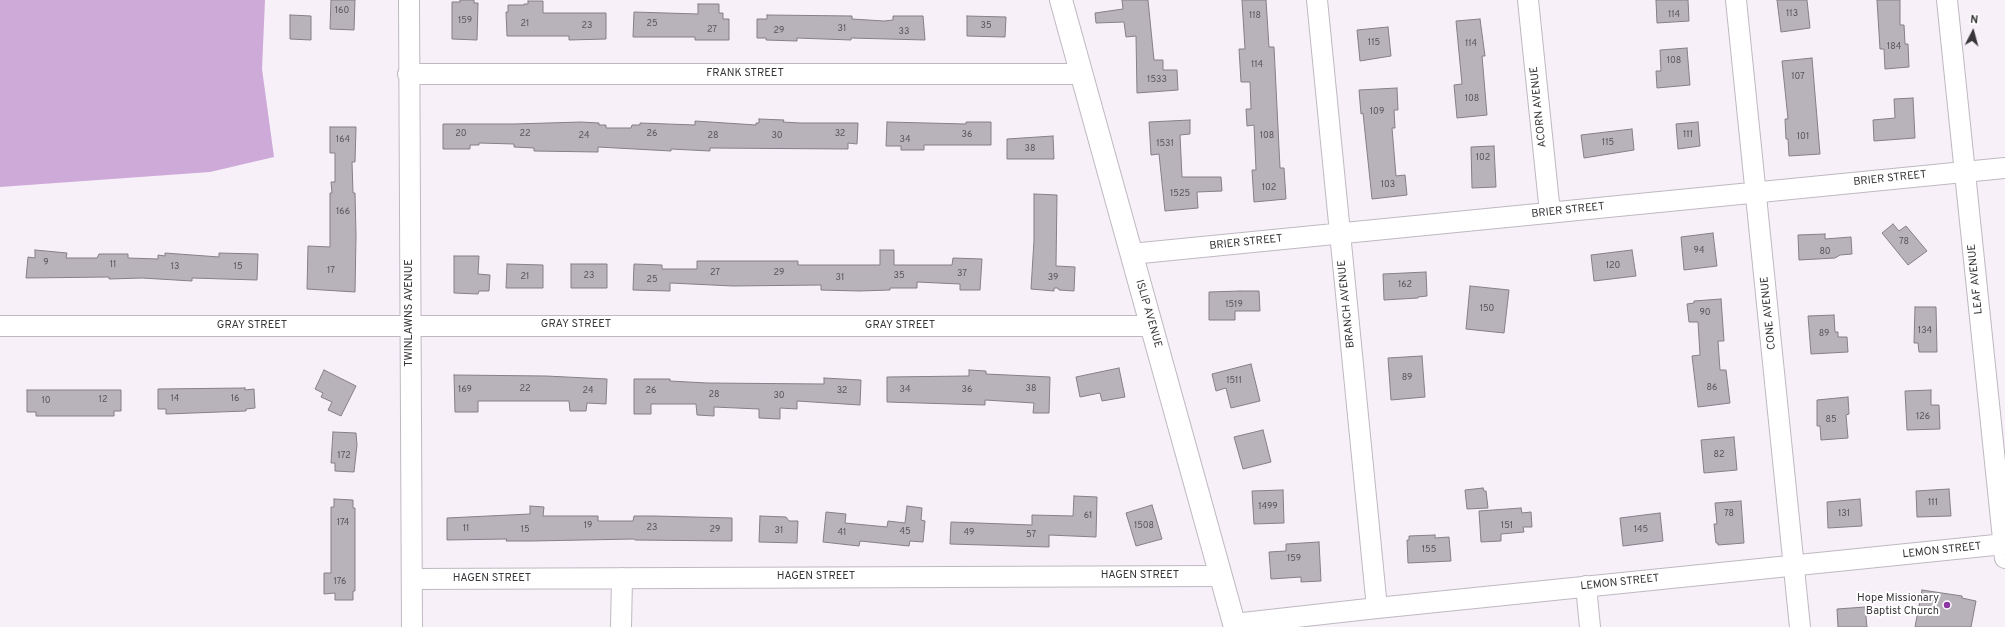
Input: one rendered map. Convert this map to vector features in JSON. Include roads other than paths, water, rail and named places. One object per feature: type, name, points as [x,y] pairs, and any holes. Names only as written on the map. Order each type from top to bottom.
[{"type":"main road","name":"ISLIP AVENUE","points":[[1061,0],[1235,626]]},
{"type":"street","name":"TWINLAWNS AVENUE","points":[[408,0],[412,627]]},
{"type":"street","name":"BRANCH AVENUE","points":[[1317,0],[1377,608]]},
{"type":"street","name":"ACORN AVENUE","points":[[1528,0],[1550,213]]},
{"type":"street","name":"CONE AVENUE","points":[[1736,0],[1800,627]]},
{"type":"street","name":"LEAF AVENUE","points":[[1947,0],[2005,549]]},
{"type":"street","name":"FRANK STREET","points":[[408,74],[1082,74]]},
{"type":"street","name":"BRIER STREET","points":[[1131,254],[2005,168]]},
{"type":"street","name":"GRAY STREET","points":[[0,326],[410,324],[1151,326]]},
{"type":"street","name":"LEMON STREET","points":[[1235,626],[1377,608],[1586,586],[1794,566],[2005,549]]},
{"type":"street","name":"HAGEN STREET","points":[[412,579],[1220,576]]},
{"type":"street","points":[[621,627],[622,578]]},
{"type":"street","points":[[1586,586],[1590,627]]},
{"type":"place","name":"Hope Missionary Baptist Church","points":[[1947,605]]}]
